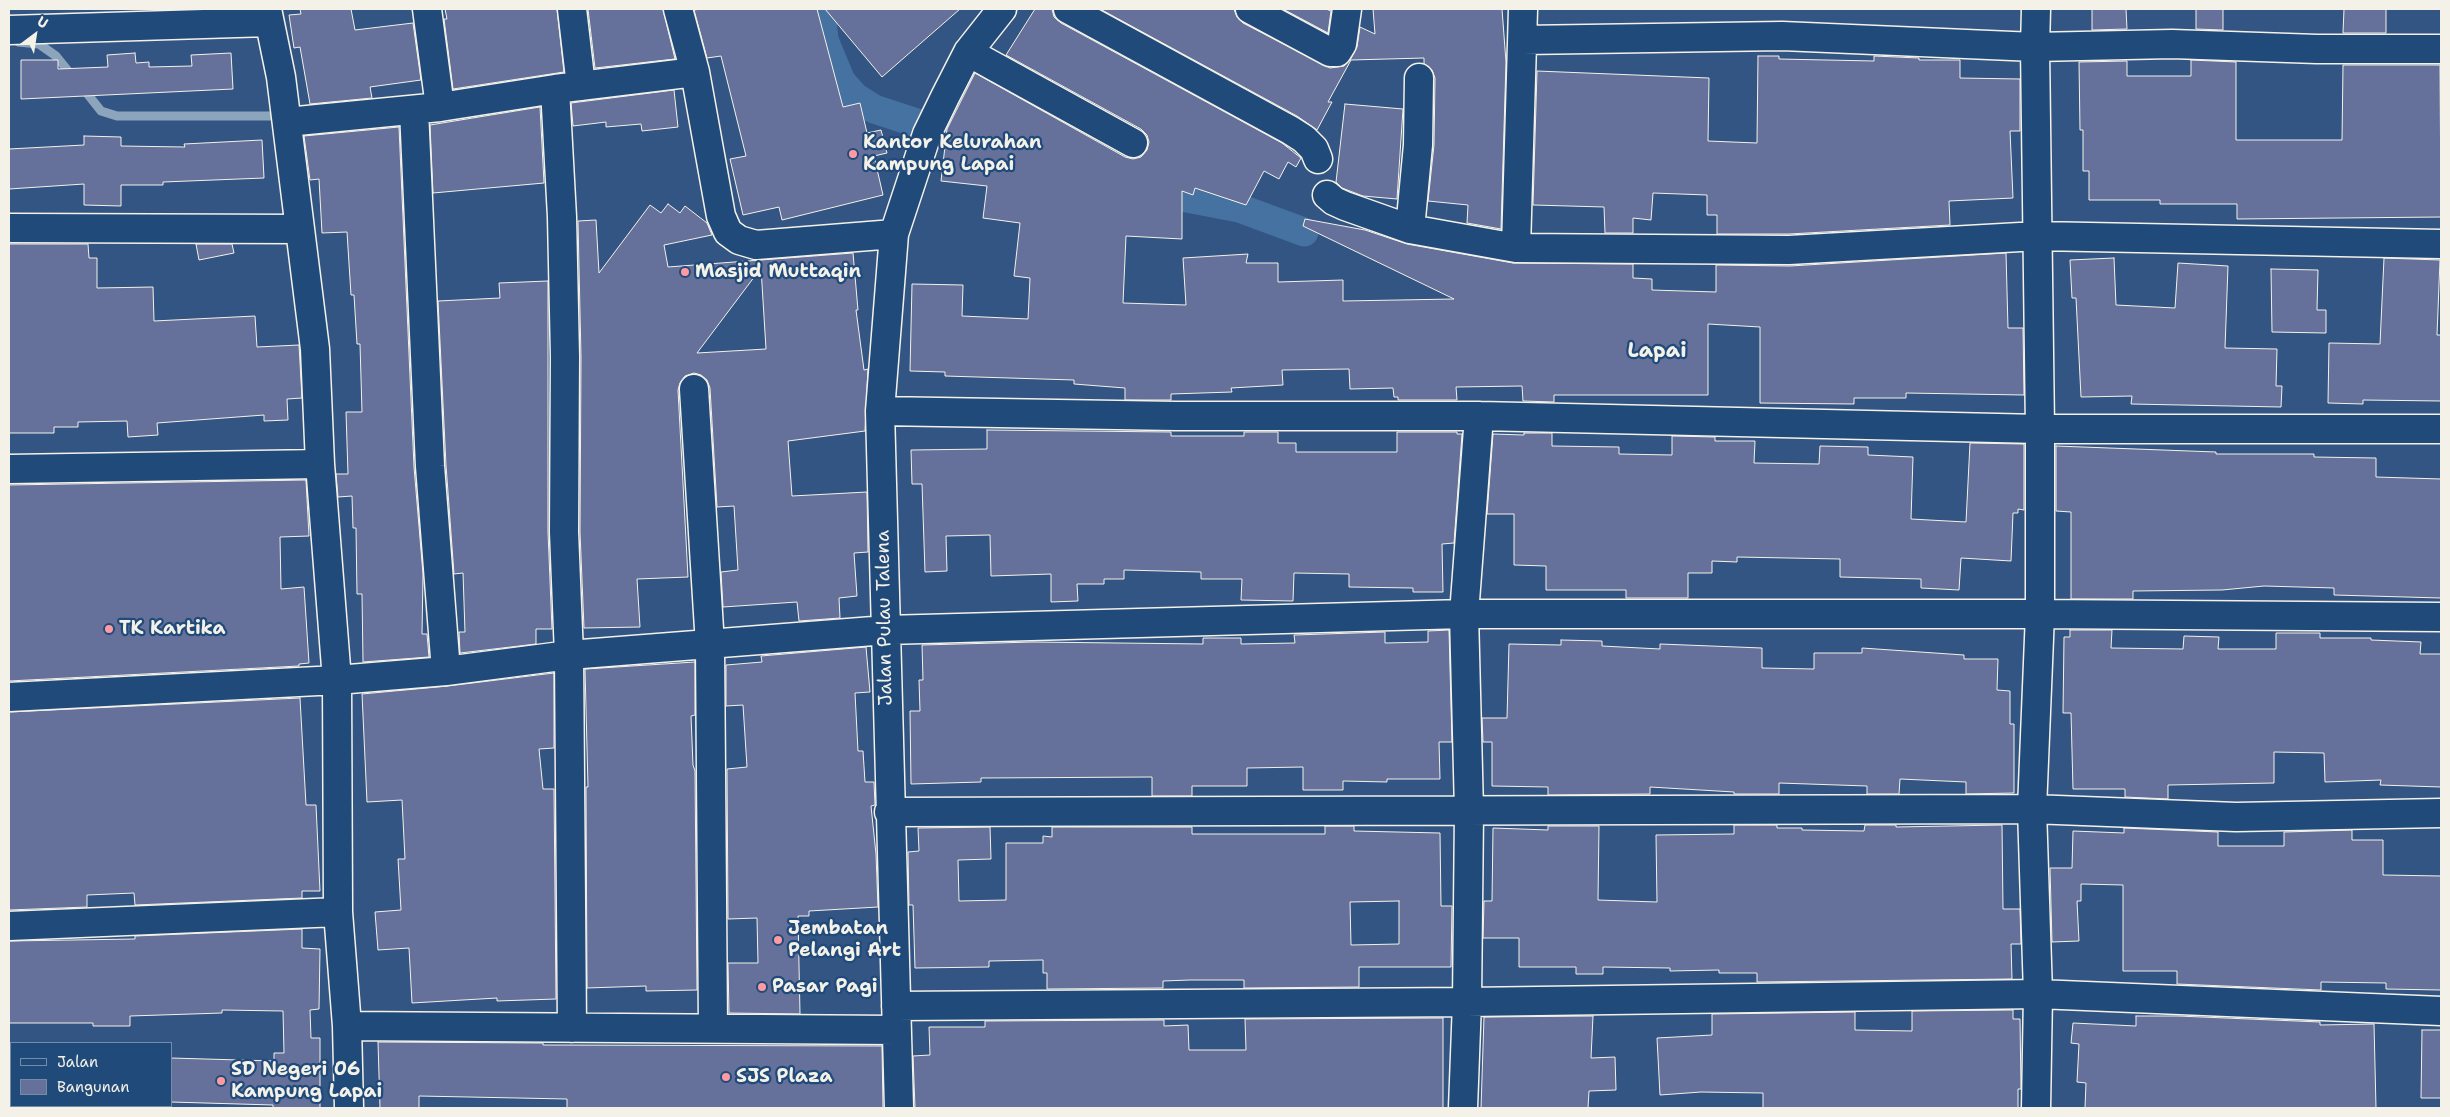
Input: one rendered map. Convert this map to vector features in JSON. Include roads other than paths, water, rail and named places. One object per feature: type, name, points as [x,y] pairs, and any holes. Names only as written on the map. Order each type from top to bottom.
[{"type":"street","points":[[427,9],[430,466],[446,671]]},
{"type":"street","points":[[572,9],[562,217],[565,357],[564,532],[569,656],[572,1028]]},
{"type":"street","points":[[678,9],[695,72],[721,216],[728,232],[739,240],[756,244],[894,234]]},
{"type":"street","points":[[1068,9],[1297,134],[1314,148],[1318,159]]},
{"type":"street","points":[[1250,9],[1330,52],[1340,49],[1342,44],[1347,9]]},
{"type":"street","points":[[1516,248],[1523,9]]},
{"type":"street","points":[[2036,9],[2040,429],[2040,614],[2032,809],[2038,994],[2036,1108]]},
{"type":"street","points":[[992,13],[968,52],[1133,143]]},
{"type":"street","points":[[9,30],[206,17],[268,15],[281,77],[315,349],[320,464],[337,680],[338,912],[347,1026],[349,1108]]},
{"type":"street","points":[[1523,40],[1782,36],[2035,47],[2172,44],[2317,49],[2441,49]]},
{"type":"street","name":"Jalan Pulau Talena","points":[[898,1108],[880,411],[894,234],[927,134],[968,52]]},
{"type":"street","points":[[287,122],[427,109],[568,88],[695,72]]},
{"type":"street","points":[[1410,229],[1418,145],[1419,78]]},
{"type":"street","points":[[1327,195],[1345,206],[1410,229],[1516,248],[1790,250],[2038,236],[2441,244]]},
{"type":"street","points":[[9,228],[299,229]]},
{"type":"street","points":[[694,389],[710,644],[714,1028]]},
{"type":"street","points":[[880,411],[1176,416],[1479,416],[2040,429],[2441,429]]},
{"type":"street","points":[[1463,1108],[1467,1002],[1469,810],[1464,614],[1479,416]]},
{"type":"street","points":[[9,469],[320,464]]},
{"type":"street","points":[[9,697],[337,680],[446,671],[569,656],[886,630],[1464,614],[2040,614],[2441,617]]},
{"type":"street","points":[[889,812],[2032,809],[2236,817],[2441,813]]},
{"type":"street","points":[[9,926],[338,912]]},
{"type":"street","points":[[347,1026],[714,1028],[896,1018],[1467,1002],[2038,994],[2441,1011]]},
{"type":"waterway","points":[[821,9],[824,40],[841,81],[855,97],[874,109],[984,145]]},
{"type":"waterway","points":[[18,42],[39,44],[56,56],[73,77]]},
{"type":"waterway","points":[[82,87],[101,111],[117,116],[277,116]]},
{"type":"waterway","points":[[1145,190],[1239,208],[1304,232]]},
{"type":"place","name":"Kantor Kelurahan Kampung Lapai","points":[[853,154]]},
{"type":"place","name":"Masjid Muttaqin","points":[[685,272]]},
{"type":"place","name":"TK Kartika","points":[[109,629]]},
{"type":"place","name":"Jembatan Pelangi Art","points":[[778,940]]},
{"type":"place","name":"Pasar Pagi","points":[[762,987]]},
{"type":"place","name":"SJS Plaza","points":[[726,1077]]},
{"type":"place","name":"SD Negeri 06 Kampung Lapai","points":[[221,1081]]},
{"type":"district","name":"Lapai","points":[[1657,352]]}]
